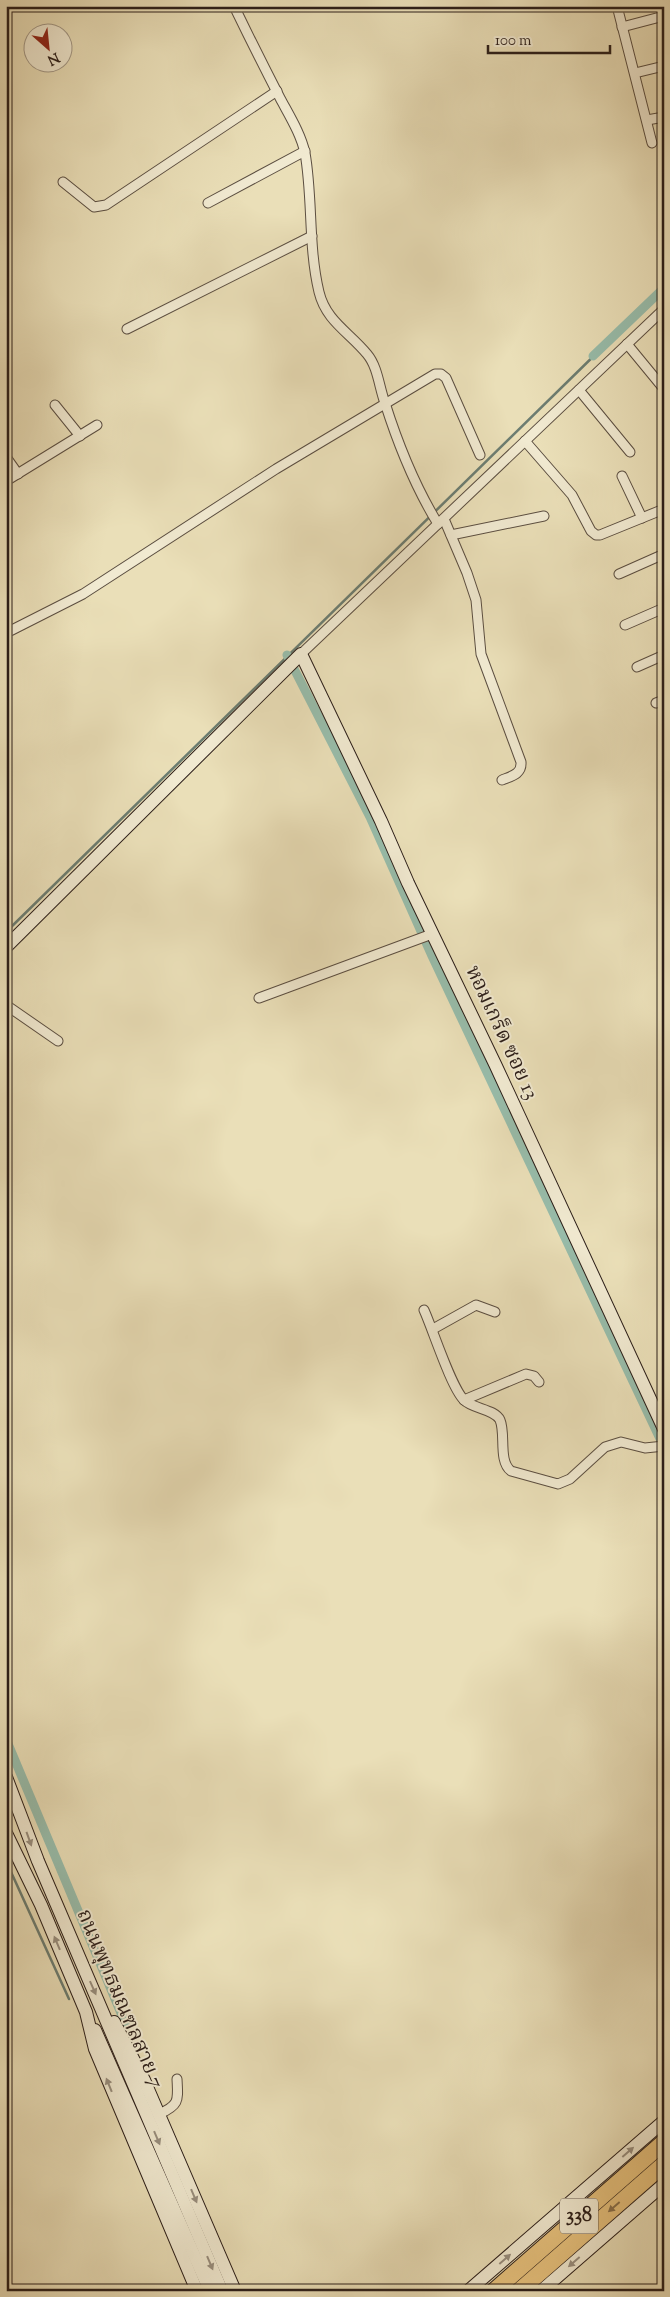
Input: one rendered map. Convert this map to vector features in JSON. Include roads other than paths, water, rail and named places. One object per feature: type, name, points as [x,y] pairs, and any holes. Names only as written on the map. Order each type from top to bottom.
[{"type":"highway","name":"338","points":[[494,2291],[664,2142]]},
{"type":"highway","name":"338","points":[[519,2291],[664,2164]]},
{"type":"main road","name":"หอมเกร็ด ซอย 13","points":[[294,661],[381,821],[426,936],[495,1064],[664,1429]]},
{"type":"main road","points":[[6,947],[199,758],[294,661]]},
{"type":"main road","name":"ถนนพุทธมณฑลสาย 7","points":[[6,1777],[38,1861],[103,2012],[193,2237]]},
{"type":"main road","name":"ถนนพุทธมณฑลสาย 7","points":[[6,1833],[41,1905],[89,2021]]},
{"type":"main road","points":[[103,2012],[115,2023],[123,2035],[235,2291]]},
{"type":"main road","points":[[89,2021],[97,2033],[193,2237],[222,2291]]},
{"type":"main road","points":[[89,2021],[90,2037],[197,2291]]},
{"type":"main road","points":[[468,2291],[664,2121]]},
{"type":"main road","points":[[541,2291],[664,2184]]},
{"type":"main road","points":[[193,2237],[210,2291]]},
{"type":"street","points":[[234,6],[305,151],[319,292],[326,312],[367,354],[374,365],[385,404],[427,505],[450,535],[467,573],[476,600],[481,654],[521,762],[522,768],[518,772],[502,780]]},
{"type":"street","points":[[616,6],[652,143]]},
{"type":"street","points":[[622,26],[664,16]]},
{"type":"street","points":[[635,74],[664,66]]},
{"type":"street","points":[[63,182],[94,207],[106,205],[277,91]]},
{"type":"street","points":[[647,120],[664,117]]},
{"type":"street","points":[[208,203],[305,151]]},
{"type":"street","points":[[127,329],[312,236]]},
{"type":"street","points":[[294,661],[439,520],[664,309]]},
{"type":"street","points":[[627,344],[664,389]]},
{"type":"street","points":[[6,633],[83,594],[276,469],[435,374],[441,374],[450,386],[480,455]]},
{"type":"street","points":[[579,390],[630,452]]},
{"type":"street","points":[[55,405],[80,436]]},
{"type":"street","points":[[6,481],[97,425]]},
{"type":"street","points":[[525,441],[572,495],[591,531],[596,535],[664,508]]},
{"type":"street","points":[[6,457],[18,474]]},
{"type":"street","points":[[622,476],[642,518]]},
{"type":"street","points":[[450,535],[544,516]]},
{"type":"street","points":[[619,574],[664,554]]},
{"type":"street","points":[[625,626],[664,608]]},
{"type":"street","points":[[637,666],[664,655]]},
{"type":"street","points":[[259,998],[426,936]]},
{"type":"street","points":[[6,1005],[58,1040]]},
{"type":"street","points":[[433,1329],[476,1305],[495,1312]]},
{"type":"street","points":[[424,1310],[452,1378],[464,1400],[476,1408],[498,1416],[501,1422],[504,1460],[508,1469],[553,1484],[564,1483],[606,1447],[622,1442],[645,1448],[661,1446]]},
{"type":"street","points":[[464,1400],[526,1374],[534,1376],[539,1382]]},
{"type":"street","points":[[159,2114],[172,2109],[177,2101],[177,2079]]},
{"type":"waterway","points":[[593,356],[664,288]]},
{"type":"waterway","points":[[6,932],[607,343]]},
{"type":"waterway","points":[[287,655],[370,817],[432,956],[664,1447]]},
{"type":"waterway","points":[[6,1739],[126,2025]]},
{"type":"waterway","points":[[6,1861],[69,1999]]}]
